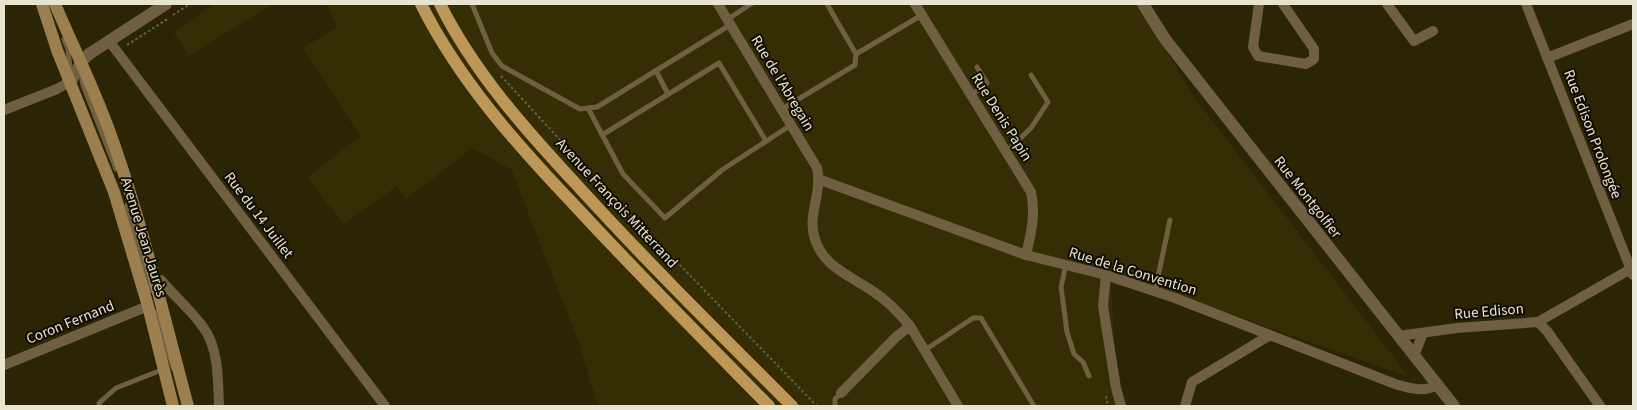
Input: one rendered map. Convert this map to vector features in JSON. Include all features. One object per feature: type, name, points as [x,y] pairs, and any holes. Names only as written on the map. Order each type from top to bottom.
[{"type":"main road","name":"Avenue Jean Jaurès","points":[[42,4],[58,54],[71,81],[114,192],[148,306],[173,406]]},
{"type":"main road","name":"Avenue Jean Jaurès","points":[[55,4],[97,96],[114,142],[155,281],[188,406]]},
{"type":"main road","points":[[420,4],[445,47],[482,101],[504,129],[628,263],[769,406]]},
{"type":"main road","name":"Avenue François Mitterrand","points":[[440,4],[451,27],[481,74],[521,123],[596,207],[792,406]]},
{"type":"street","points":[[4,110],[57,89],[71,81],[81,62],[166,4]]},
{"type":"street","name":"Rue de l'Abregain","points":[[718,4],[817,168],[818,179]]},
{"type":"street","name":"Rue Denis Papin","points":[[915,4],[1031,192],[1035,208],[1026,255]]},
{"type":"street","name":"Rue Montgolfier","points":[[1143,4],[1164,39],[1454,406]]},
{"type":"street","points":[[1259,4],[1253,47],[1258,56],[1306,64],[1314,58],[1314,49],[1283,4]]},
{"type":"street","points":[[1387,4],[1414,41],[1433,31]]},
{"type":"street","name":"Rue Edison Prolongée","points":[[1526,4],[1631,272]]},
{"type":"street","points":[[1547,58],[1633,24]]},
{"type":"street","name":"Rue du 14 Juillet","points":[[110,41],[385,406]]},
{"type":"street","points":[[818,179],[812,226],[821,251],[838,270],[875,292],[890,304],[910,326],[958,406]]},
{"type":"street","name":"Rue de la Convention","points":[[818,179],[1026,255],[1106,275],[1155,291],[1412,389],[1432,388],[1437,385]]},
{"type":"street","name":"Rue Edison","points":[[1398,336],[1538,322],[1631,272]]},
{"type":"street","points":[[1106,275],[1103,306],[1116,388],[1121,406]]},
{"type":"street","name":"Avenue Jean Jaurès","points":[[155,281],[161,280],[204,328],[213,348],[218,377],[218,406]]},
{"type":"street","name":"Coron Fernand","points":[[4,366],[148,306]]},
{"type":"street","points":[[1538,322],[1547,331],[1600,406]]},
{"type":"street","points":[[841,393],[896,337],[910,326]]},
{"type":"street","points":[[1414,356],[1423,333]]},
{"type":"street","points":[[1185,406],[1192,382],[1270,335]]},
{"type":"lane","points":[[49,4],[68,48],[71,81]]},
{"type":"lane","points":[[472,4],[492,54],[502,66],[580,109],[597,107],[656,71],[729,22],[751,4]]},
{"type":"lane","points":[[782,109],[855,65],[856,54],[827,4]]},
{"type":"lane","points":[[856,54],[922,15]]},
{"type":"lane","points":[[81,62],[83,85],[119,176],[170,363],[181,378]]},
{"type":"lane","points":[[602,135],[719,63],[766,141]]},
{"type":"lane","points":[[970,95],[987,83],[977,67]]},
{"type":"lane","points":[[656,71],[668,94]]},
{"type":"lane","points":[[1006,153],[1031,128],[1048,102],[1031,75]]},
{"type":"lane","points":[[588,108],[623,174],[665,218],[722,170],[791,124]]},
{"type":"lane","points":[[1155,291],[1170,220]]},
{"type":"lane","points":[[1066,265],[1061,286],[1067,332],[1074,354],[1083,362],[1089,376]]},
{"type":"lane","points":[[924,350],[973,318],[981,318],[1034,406]]},
{"type":"lane","points":[[100,406],[99,403],[116,388],[164,369]]},
{"type":"lane","points":[[835,406],[835,398],[841,393]]},
{"type":"path","points":[[123,46],[131,44],[190,4]]},
{"type":"path","points":[[496,70],[599,182],[817,406]]},
{"type":"shaded area","points":[[213,4],[273,4],[189,56],[174,33]]},
{"type":"shaded area","points":[[327,4],[1137,4],[1195,98],[1409,377],[1205,305],[1111,284],[1118,406],[598,406],[579,343],[511,169],[472,148],[406,199],[397,186],[344,224],[307,178],[360,136],[303,48],[337,27]]}]
